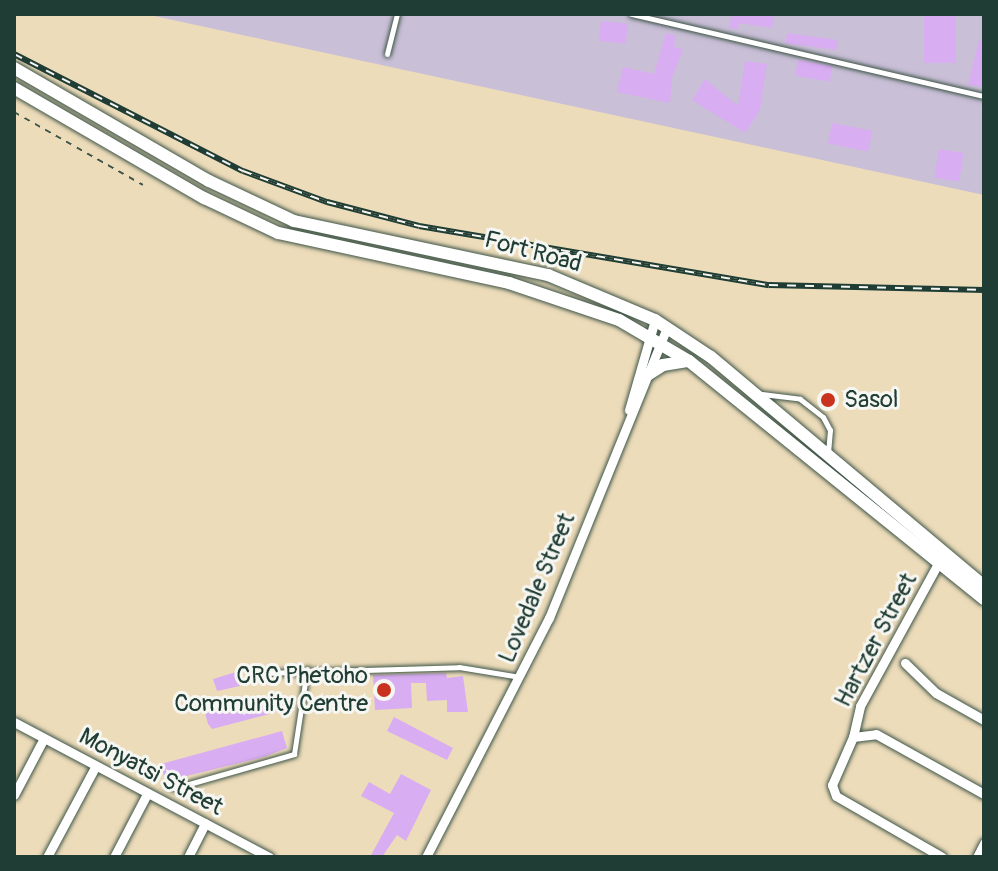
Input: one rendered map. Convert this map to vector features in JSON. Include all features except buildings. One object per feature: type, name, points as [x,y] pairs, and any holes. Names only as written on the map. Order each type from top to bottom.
[{"type":"main road","name":"Fort Road","points":[[14,68],[236,195],[321,229],[548,275],[655,320],[753,392],[984,586]]},
{"type":"main road","name":"Fort Road","points":[[14,88],[226,210],[306,242],[546,292],[654,340],[689,361],[984,599]]},
{"type":"main road","points":[[226,210],[236,195]]},
{"type":"main road","points":[[646,376],[663,365],[689,361]]},
{"type":"street","points":[[629,410],[654,340],[655,320]]},
{"type":"street","name":"Lovedale Street","points":[[426,857],[521,677],[577,554],[629,410],[646,376],[654,340],[667,327]]},
{"type":"street","name":"Hartzer Street","points":[[939,562],[866,692],[853,737],[832,785],[836,796],[942,857]]},
{"type":"street","name":"Hartzer Street","points":[[905,663],[936,693],[984,720]]},
{"type":"street","name":"Monyatsi Street","points":[[14,722],[269,857]]},
{"type":"street","points":[[853,737],[876,734],[984,794]]},
{"type":"street","points":[[14,795],[44,738]]},
{"type":"street","points":[[47,857],[95,767]]},
{"type":"street","points":[[114,857],[147,794]]},
{"type":"street","points":[[188,857],[205,823]]},
{"type":"street","points":[[977,857],[984,843]]},
{"type":"lane","points":[[387,54],[397,14]]},
{"type":"lane","points":[[631,14],[984,96]]},
{"type":"lane","points":[[753,392],[800,399],[823,417],[830,430],[828,458]]},
{"type":"lane","points":[[262,673],[307,669],[459,667],[521,677]]},
{"type":"lane","points":[[167,785],[175,788],[294,754],[307,669]]},
{"type":"path","points":[[14,112],[143,185]]},
{"type":"shaded area","points":[[145,14],[984,14],[984,195]]},
{"type":"railway","points":[[14,54],[243,171],[327,202],[419,226],[769,285],[984,290]]},
{"type":"place","name":"Sasol","points":[[828,400]]},
{"type":"place","name":"CRC Phetoho Community Centre","points":[[384,690]]}]
